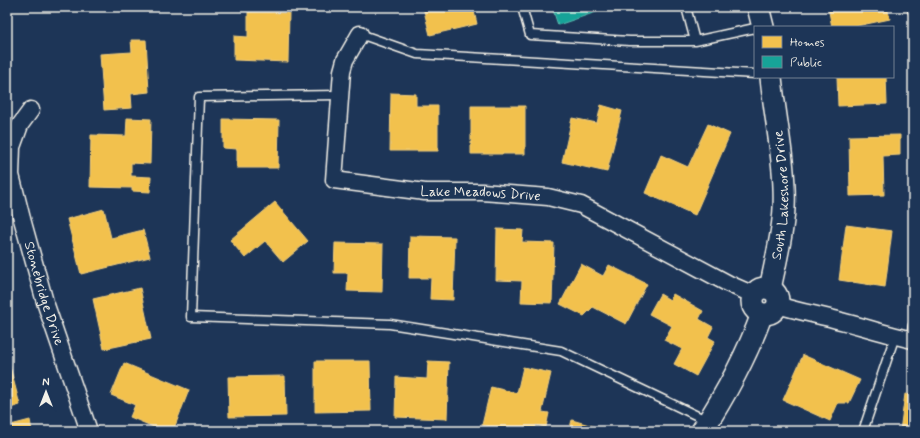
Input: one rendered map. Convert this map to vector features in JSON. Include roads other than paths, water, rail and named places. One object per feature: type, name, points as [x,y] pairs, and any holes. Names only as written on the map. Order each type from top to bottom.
[{"type":"street","points":[[758,7],[763,26]]},
{"type":"street","name":"Lake Meadows Drive","points":[[360,34],[344,60],[342,71],[334,180],[425,192],[482,192],[548,197],[580,205],[729,284],[766,301],[793,310],[908,336]]},
{"type":"street","name":"South Lakeshore Drive","points":[[706,426],[734,377],[755,333],[766,301],[782,226],[784,208],[782,169],[771,78]]},
{"type":"street","name":"Stonebridge Drive","points":[[31,110],[20,125],[12,147],[11,175],[44,302],[89,431]]},
{"type":"lane","points":[[522,7],[530,35],[630,41],[695,41],[754,28]]},
{"type":"lane","points":[[686,7],[695,41]]},
{"type":"lane","points":[[912,7],[913,12]]},
{"type":"lane","points":[[360,34],[417,54],[754,74]]},
{"type":"lane","points":[[340,95],[199,97],[191,317],[390,324],[561,351],[706,426]]},
{"type":"lane","points":[[863,431],[908,336]]}]
